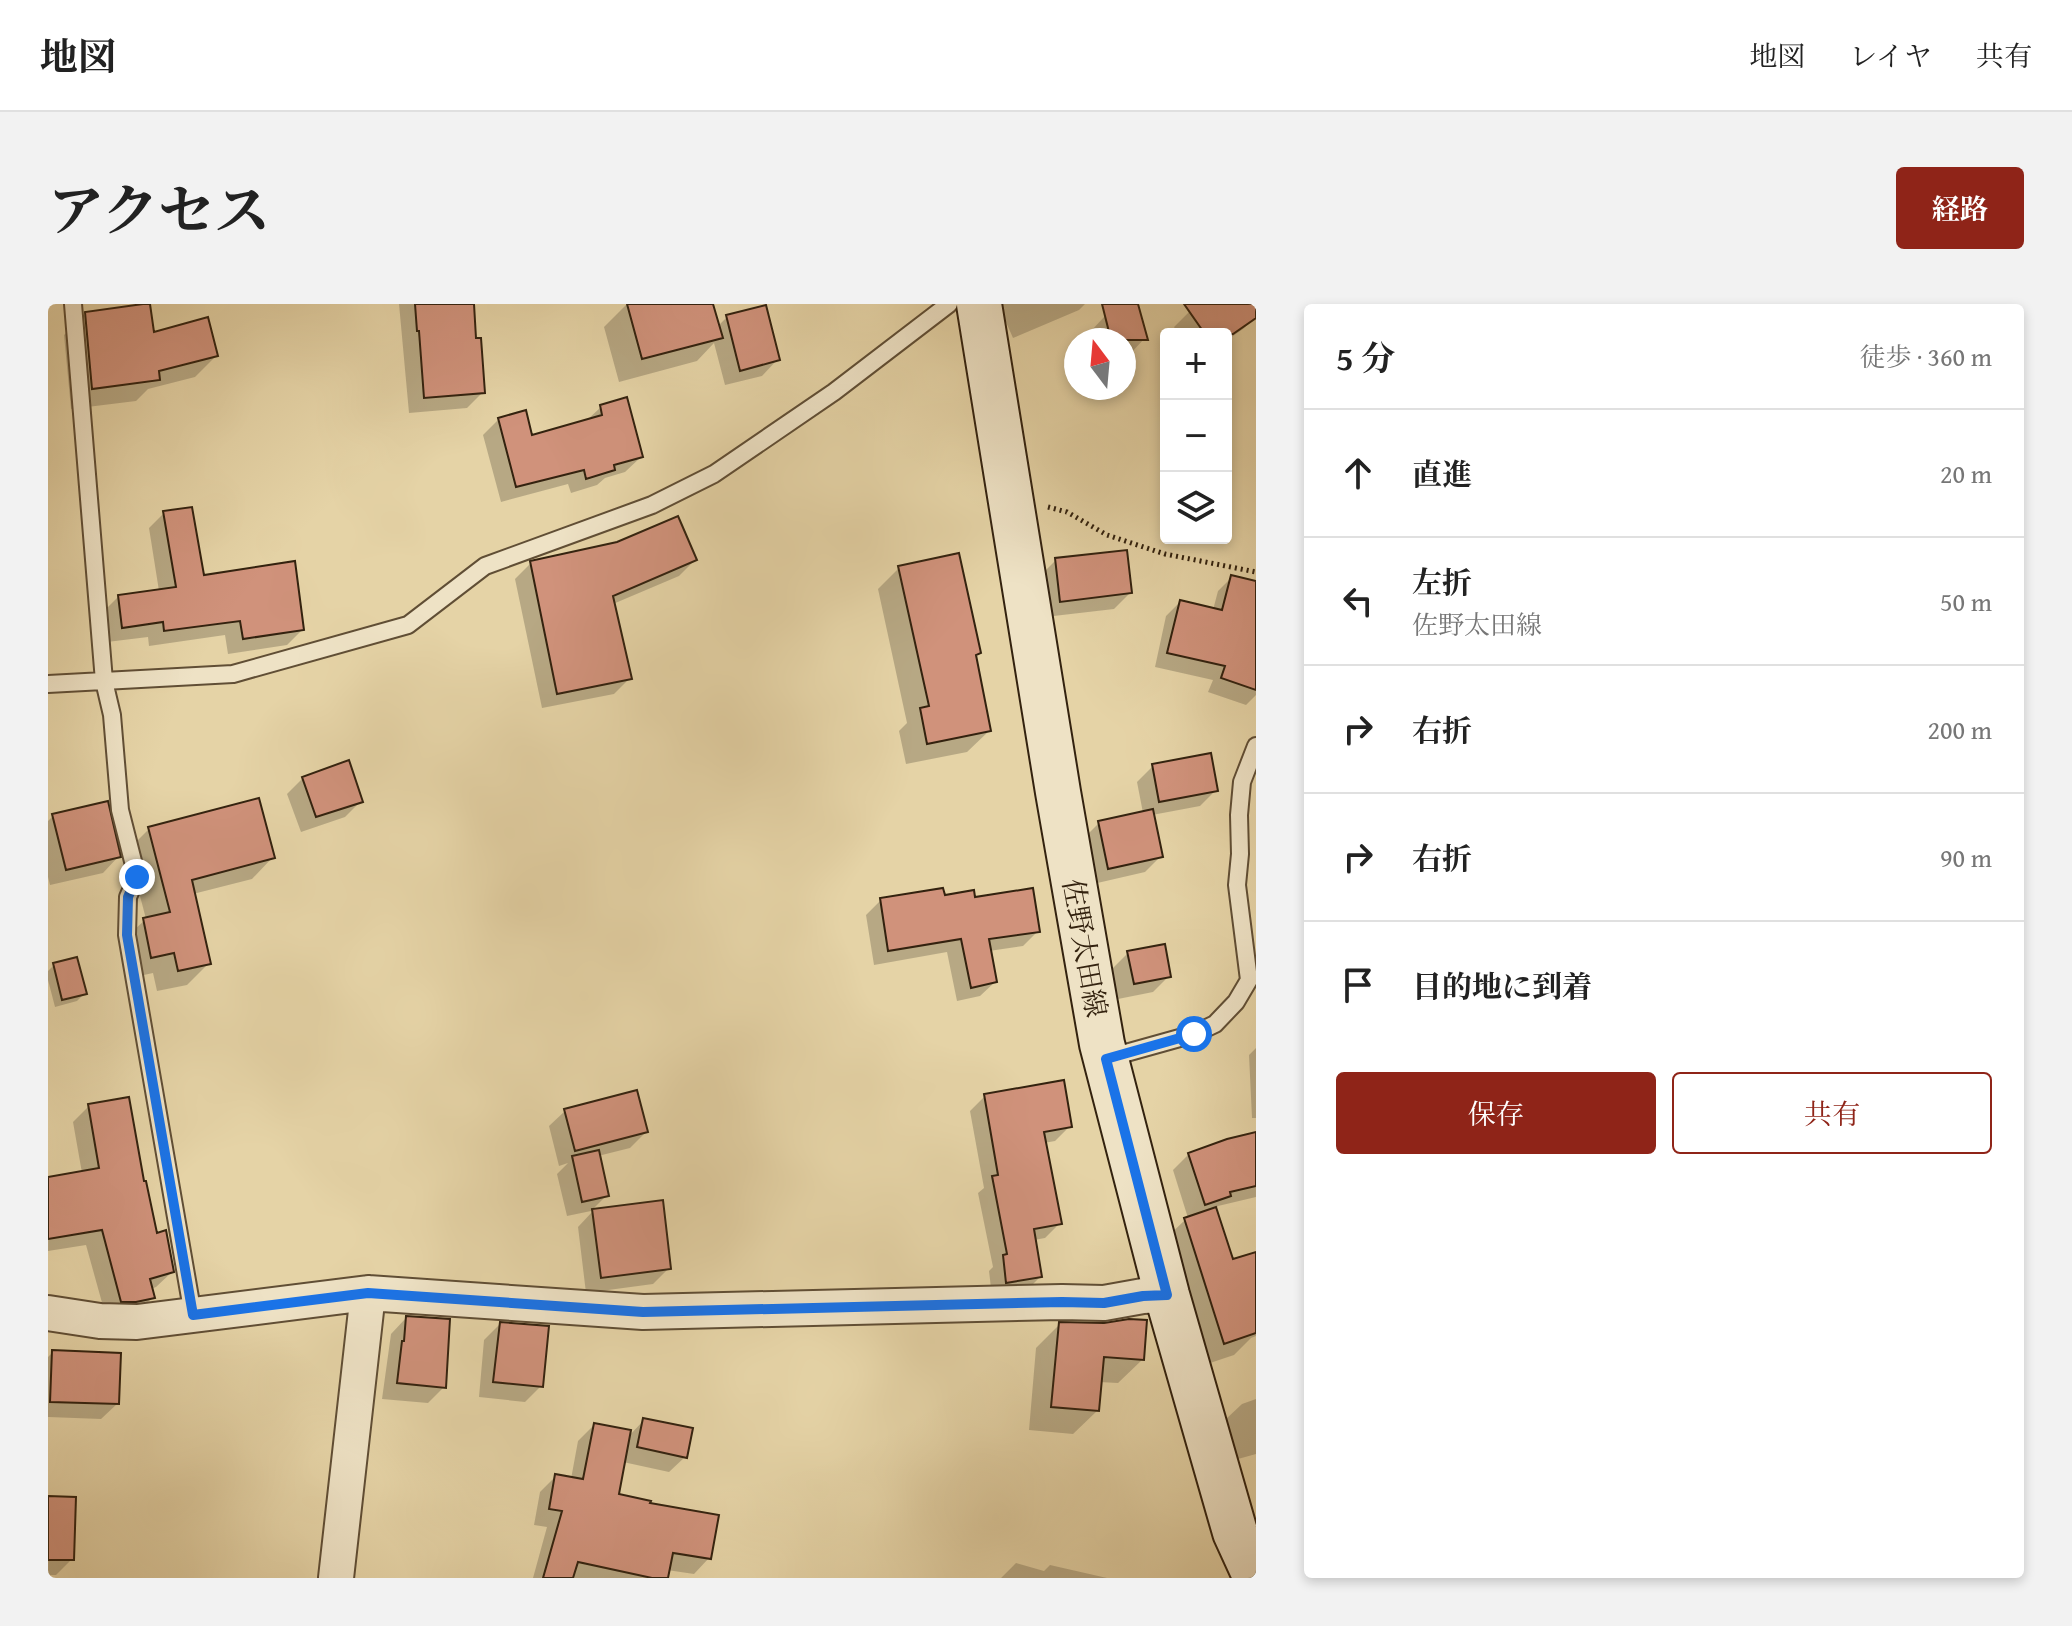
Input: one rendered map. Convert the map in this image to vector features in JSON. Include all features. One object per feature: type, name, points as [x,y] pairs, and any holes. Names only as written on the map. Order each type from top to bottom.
[{"type":"main road","name":"佐野太田線","points":[[979,304],[1058,792],[1106,1059],[1167,1295],[1235,1532],[1256,1578]]},
{"type":"street","points":[[336,1578],[368,1293]]},
{"type":"street","points":[[48,1313],[124,1322],[368,1293],[643,1312],[1104,1303],[1167,1295]]},
{"type":"lane","points":[[73,304],[104,681],[112,715],[120,810],[137,877],[128,897],[127,935],[193,1315]]},
{"type":"lane","points":[[48,684],[233,674],[408,625],[485,566],[652,505],[714,474],[834,392],[949,304]]},
{"type":"lane","points":[[1106,1059],[1194,1034],[1215,1024],[1236,1002],[1249,980],[1237,885],[1239,815],[1242,782],[1256,746]]},
{"type":"path","points":[[1011,504],[1038,505],[1067,512],[1107,535],[1165,554],[1256,572]]},
{"type":"building","points":[[150,304],[154,332],[208,317],[218,356],[159,371],[160,380],[92,389],[85,312]]},
{"type":"building","points":[[415,304],[474,304],[476,338],[481,338],[485,393],[424,398]]},
{"type":"building","points":[[627,304],[713,304],[723,338],[642,359]]},
{"type":"building","points":[[1102,304],[1138,304],[1148,340],[1136,340],[1136,328],[1108,328]]},
{"type":"building","points":[[1184,304],[1256,304],[1256,318],[1233,334],[1232,328],[1201,328]]},
{"type":"building","points":[[766,305],[780,360],[740,371],[726,315]]},
{"type":"building","points":[[627,397],[643,457],[614,465],[615,470],[586,479],[584,470],[516,487],[498,418],[526,410],[532,435],[602,415],[600,405]]},
{"type":"building","points":[[192,507],[204,575],[295,561],[304,630],[243,639],[240,621],[164,631],[163,622],[122,628],[118,595],[176,587],[163,511]]},
{"type":"building","points":[[678,516],[697,560],[613,596],[632,679],[557,694],[530,561],[617,542]]},
{"type":"building","points":[[1127,550],[1132,593],[1060,602],[1055,558]]},
{"type":"building","points":[[959,553],[981,653],[976,655],[991,731],[927,744],[920,708],[929,706],[898,566]]},
{"type":"building","points":[[1231,575],[1256,581],[1256,690],[1221,678],[1225,666],[1167,653],[1180,600],[1222,610]]},
{"type":"building","points":[[1211,753],[1218,791],[1159,802],[1152,764]]},
{"type":"building","points":[[349,760],[363,802],[316,817],[302,777]]},
{"type":"building","points":[[259,798],[275,858],[192,880],[211,964],[178,971],[174,953],[151,958],[143,918],[170,912],[148,827]]},
{"type":"building","points":[[108,801],[121,857],[66,870],[52,814]]},
{"type":"building","points":[[1153,809],[1163,857],[1108,869],[1098,821]]},
{"type":"building","points":[[943,888],[945,895],[974,890],[975,897],[1033,888],[1040,932],[989,939],[997,982],[971,988],[961,939],[888,951],[880,898]]},
{"type":"building","points":[[1165,944],[1171,977],[1134,984],[1127,951]]},
{"type":"building","points":[[77,957],[87,994],[62,1000],[53,963]]},
{"type":"building","points":[[1064,1080],[1072,1127],[1044,1132],[1062,1224],[1034,1229],[1042,1277],[1006,1283],[1003,1255],[1007,1254],[992,1176],[998,1175],[984,1094]]},
{"type":"building","points":[[637,1090],[648,1132],[575,1151],[564,1109]]},
{"type":"building","points":[[129,1097],[157,1233],[166,1230],[174,1272],[150,1279],[155,1298],[121,1302],[102,1230],[48,1239],[48,1177],[99,1168],[88,1104]]},
{"type":"building","points":[[1256,1132],[1256,1186],[1230,1192],[1231,1196],[1205,1205],[1188,1153]]},
{"type":"building","points":[[599,1150],[609,1196],[582,1202],[572,1156]]},
{"type":"building","points":[[663,1200],[671,1269],[601,1278],[592,1209]]},
{"type":"building","points":[[1216,1207],[1233,1259],[1256,1252],[1256,1333],[1224,1344],[1184,1218]]},
{"type":"building","points":[[406,1316],[450,1319],[446,1388],[397,1383]]},
{"type":"building","points":[[1147,1320],[1144,1360],[1104,1357],[1099,1411],[1051,1407],[1059,1322],[1104,1323]]},
{"type":"building","points":[[500,1322],[549,1326],[543,1387],[493,1382]]},
{"type":"building","points":[[52,1350],[121,1353],[119,1404],[50,1402]]},
{"type":"building","points":[[643,1418],[693,1428],[687,1458],[637,1447]]},
{"type":"building","points":[[594,1423],[631,1430],[619,1494],[650,1503],[719,1515],[711,1559],[673,1553],[668,1578],[652,1578],[578,1562],[573,1578],[543,1578],[562,1511],[549,1509],[555,1474],[583,1479]]},
{"type":"building","points":[[48,1496],[76,1497],[74,1560],[48,1560]]},
{"type":"route","points":[[137,877],[128,897],[127,935],[193,1315],[368,1293],[643,1312],[1104,1303],[1167,1295],[1106,1059],[1194,1034]]}]
